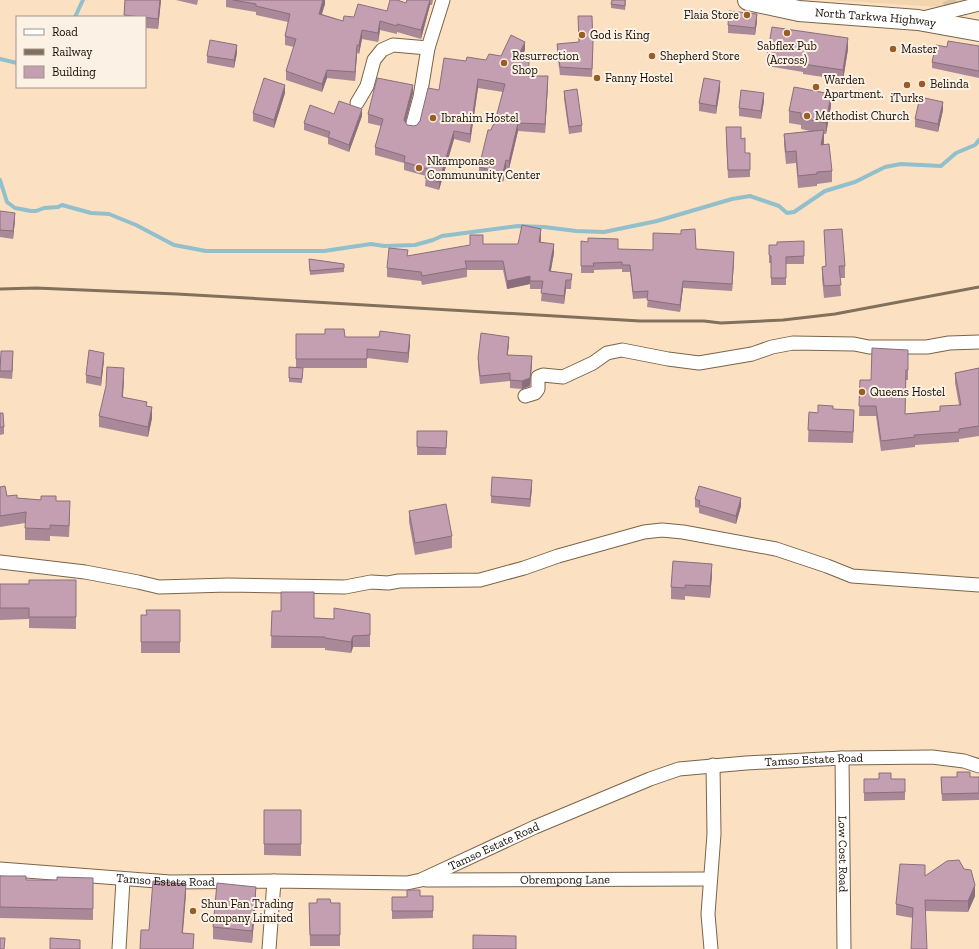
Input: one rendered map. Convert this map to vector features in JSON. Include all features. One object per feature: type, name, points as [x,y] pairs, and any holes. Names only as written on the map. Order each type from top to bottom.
[{"type":"main road","name":"North Tarkwa Highway","points":[[748,0],[799,11],[918,20],[979,31]]},
{"type":"street","points":[[412,127],[420,97],[428,48],[443,0]]},
{"type":"street","points":[[918,20],[979,4]]},
{"type":"street","points":[[357,103],[367,86],[374,60],[382,50],[392,44],[428,48]]},
{"type":"street","points":[[525,396],[534,393],[538,389],[538,377],[543,375],[563,376],[592,363],[607,353],[622,350],[668,359],[699,363],[752,354],[772,347],[793,343],[854,344],[869,347],[927,347],[949,343],[979,342]]},
{"type":"street","points":[[0,562],[85,572],[138,582],[159,588],[228,585],[345,587],[371,582],[388,583],[399,581],[480,580],[644,532],[671,530],[776,549],[852,576],[979,585]]},
{"type":"street","name":"Tamso Estate Road","points":[[0,870],[123,880],[189,883],[274,881],[396,883],[421,880],[535,827],[650,779],[679,769],[713,765],[842,758],[932,757],[964,760],[979,766]]},
{"type":"street","name":"Low Cost Road","points":[[842,758],[844,949]]},
{"type":"street","points":[[711,949],[708,914],[714,834],[713,765]]},
{"type":"street","name":"Obrempong Lane","points":[[421,880],[710,879]]},
{"type":"street","points":[[119,949],[123,880]]},
{"type":"street","points":[[269,949],[274,881]]},
{"type":"shaded area","points":[[828,0],[978,0],[955,8]]},
{"type":"building","points":[[125,0],[160,0],[158,19],[146,18],[146,16],[124,15]]},
{"type":"building","points":[[233,0],[323,0],[319,14],[343,21],[344,16],[354,17],[358,4],[387,11],[390,0],[397,0],[406,3],[407,0],[430,0],[421,30],[397,24],[397,26],[380,21],[378,33],[362,30],[359,45],[357,45],[355,72],[327,70],[322,84],[286,71],[296,39],[285,36],[290,14],[256,6],[256,4]]},
{"type":"building","points":[[612,0],[625,0],[625,6],[611,4]]},
{"type":"building","points":[[729,11],[757,14],[755,28],[728,25]]},
{"type":"building","points":[[578,16],[592,16],[592,69],[560,67],[557,44],[579,42]]},
{"type":"building","points":[[772,27],[848,38],[843,70],[803,64],[803,62],[767,56]]},
{"type":"building","points":[[511,35],[525,42],[516,60],[529,62],[528,76],[548,76],[545,124],[518,123],[509,161],[506,160],[503,173],[479,167],[488,130],[491,130],[494,125],[505,84],[478,79],[470,134],[454,131],[439,182],[425,178],[428,169],[404,162],[405,156],[375,147],[383,119],[368,114],[377,78],[413,85],[404,120],[407,125],[414,126],[420,121],[428,88],[439,90],[444,58],[466,61],[467,57],[486,60],[489,54],[501,56]]},
{"type":"building","points":[[210,40],[237,45],[234,60],[207,56]]},
{"type":"building","points":[[948,41],[979,46],[979,71],[932,62],[936,45],[947,47]]},
{"type":"building","points":[[264,78],[285,85],[274,120],[253,113]]},
{"type":"building","points":[[704,78],[720,81],[716,106],[699,103]]},
{"type":"building","points":[[794,87],[831,94],[826,123],[801,118],[801,113],[789,111]]},
{"type":"building","points":[[577,89],[582,125],[569,127],[564,91]]},
{"type":"building","points":[[741,90],[764,93],[761,111],[739,108]]},
{"type":"building","points":[[920,97],[943,102],[938,124],[915,119]]},
{"type":"building","points":[[339,101],[362,109],[349,145],[328,137],[330,132],[304,123],[310,105],[334,114]]},
{"type":"building","points":[[726,127],[741,127],[741,139],[745,138],[745,153],[750,153],[750,170],[728,170]]},
{"type":"building","points":[[824,130],[821,145],[829,144],[832,171],[798,176],[796,151],[786,152],[784,134]]},
{"type":"building","points":[[0,211],[15,213],[13,231],[0,230]]},
{"type":"building","points":[[522,225],[541,229],[539,242],[554,244],[549,271],[572,274],[571,280],[566,280],[564,296],[541,293],[543,281],[530,281],[530,276],[507,281],[503,261],[465,261],[467,268],[422,276],[421,272],[387,268],[389,248],[408,250],[407,256],[470,245],[470,235],[483,235],[483,244],[518,244]]},
{"type":"building","points":[[695,229],[696,249],[734,252],[732,284],[683,281],[680,305],[647,300],[648,291],[633,292],[630,265],[622,265],[622,262],[593,263],[594,266],[581,266],[581,241],[588,242],[588,238],[618,239],[618,249],[653,250],[653,233],[681,234],[681,230]]},
{"type":"building","points":[[842,229],[845,266],[839,266],[841,285],[824,286],[822,267],[826,266],[824,230]]},
{"type":"building","points":[[804,241],[804,256],[786,257],[786,278],[771,278],[771,256],[769,255],[769,245],[777,245],[777,242]]},
{"type":"building","points":[[309,259],[344,264],[344,268],[310,271]]},
{"type":"building","points":[[325,329],[344,329],[345,337],[379,337],[380,331],[410,335],[408,353],[367,349],[367,359],[296,359],[296,334],[325,334]]},
{"type":"building","points":[[481,333],[509,337],[507,355],[532,356],[530,378],[522,381],[510,380],[510,373],[480,376],[478,358]]},
{"type":"building","points":[[872,348],[908,350],[905,414],[940,411],[940,406],[961,405],[955,373],[979,368],[979,426],[959,429],[959,432],[914,435],[915,437],[881,441],[876,406],[859,406],[860,380],[871,380]]},
{"type":"building","points":[[89,350],[104,353],[101,378],[86,375]]},
{"type":"building","points":[[1,351],[13,351],[12,371],[0,371]]},
{"type":"building","points":[[107,367],[124,368],[122,397],[147,402],[146,406],[152,407],[148,427],[99,416],[106,386]]},
{"type":"building","points":[[289,367],[303,368],[302,379],[289,378]]},
{"type":"building","points":[[818,405],[833,406],[833,409],[854,410],[853,432],[808,430],[809,412],[818,413]]},
{"type":"building","points":[[0,413],[3,413],[4,427],[0,427]]},
{"type":"building","points":[[417,431],[447,431],[446,448],[417,447]]},
{"type":"building","points":[[492,477],[532,480],[530,499],[491,496]]},
{"type":"building","points":[[5,486],[7,496],[17,495],[17,498],[41,500],[41,496],[56,496],[56,501],[70,501],[69,526],[50,525],[50,529],[25,528],[26,512],[0,516],[0,487]]},
{"type":"building","points":[[699,486],[741,498],[736,516],[699,505],[700,501],[695,499]]},
{"type":"building","points":[[446,504],[452,536],[415,543],[409,511]]},
{"type":"building","points":[[673,561],[712,564],[710,586],[685,585],[685,588],[671,587]]},
{"type":"building","points":[[29,580],[76,580],[76,617],[29,617],[29,608],[0,608],[0,584],[29,584]]},
{"type":"building","points":[[281,592],[314,592],[314,618],[334,619],[334,608],[370,614],[370,635],[353,636],[351,642],[325,637],[271,636],[272,611],[281,611]]},
{"type":"building","points":[[146,610],[180,610],[180,642],[141,642],[141,615],[147,615]]},
{"type":"building","points":[[957,772],[970,772],[970,777],[979,777],[979,793],[942,794],[941,777],[957,777]]},
{"type":"building","points":[[879,773],[891,773],[891,779],[905,779],[905,792],[864,793],[864,779],[879,779]]},
{"type":"building","points":[[264,810],[301,810],[301,844],[264,844]]},
{"type":"building","points":[[959,860],[964,869],[971,870],[975,885],[968,901],[925,900],[927,949],[911,949],[913,908],[896,904],[900,864],[925,865],[925,876],[947,861]]},
{"type":"building","points":[[0,876],[26,876],[26,880],[57,880],[57,877],[93,878],[93,909],[0,907]]},
{"type":"building","points":[[153,881],[186,884],[182,933],[194,934],[193,949],[140,949],[141,930],[149,930]]},
{"type":"building","points":[[217,883],[256,887],[252,931],[213,927]]},
{"type":"building","points":[[407,890],[420,890],[420,896],[433,896],[433,911],[392,911],[392,897],[407,897]]},
{"type":"building","points":[[317,899],[330,899],[331,903],[340,903],[340,935],[310,935],[309,903],[317,903]]},
{"type":"building","points":[[473,935],[516,936],[516,949],[473,949]]},
{"type":"building","points":[[0,938],[5,938],[4,949],[0,949]]},
{"type":"building","points":[[50,938],[80,940],[80,949],[50,949]]},
{"type":"waterway","points":[[75,16],[83,0]]},
{"type":"waterway","points":[[0,59],[16,63]]},
{"type":"waterway","points":[[0,180],[7,202],[15,208],[36,211],[62,205],[91,213],[109,214],[136,225],[174,245],[206,251],[324,251],[371,244],[384,246],[415,245],[442,236],[518,226],[604,232],[657,221],[732,199],[750,196],[779,206],[787,213],[794,212],[825,191],[855,182],[885,167],[901,164],[941,166],[956,153],[975,145],[979,140]]},
{"type":"tunnel","points":[[949,0],[953,11]]},
{"type":"railway","points":[[0,289],[36,288],[177,294],[640,321],[704,321],[721,323],[783,320],[835,314],[979,287]]},
{"type":"place","name":"Flaia Store","points":[[747,15]]},
{"type":"place","name":"Sabflex Pub (Across)","points":[[787,33]]},
{"type":"place","name":"God is King","points":[[582,35]]},
{"type":"place","name":"Master","points":[[893,49]]},
{"type":"place","name":"Shepherd Store","points":[[652,56]]},
{"type":"place","name":"Resurrection Shop","points":[[504,63]]},
{"type":"place","name":"Fanny Hostel","points":[[597,78]]},
{"type":"place","name":"Belinda","points":[[922,84]]},
{"type":"place","name":"iTurks","points":[[907,85]]},
{"type":"place","name":"Warden Apartment.","points":[[816,87]]},
{"type":"place","name":"Methodist Church","points":[[807,116]]},
{"type":"place","name":"Ibrahim Hostel","points":[[433,118]]},
{"type":"place","name":"Nkamponase Commununity Center","points":[[419,168]]},
{"type":"place","name":"Queens Hostel","points":[[862,392]]},
{"type":"place","name":"Shun Fan Trading Company Limited","points":[[193,911]]}]
